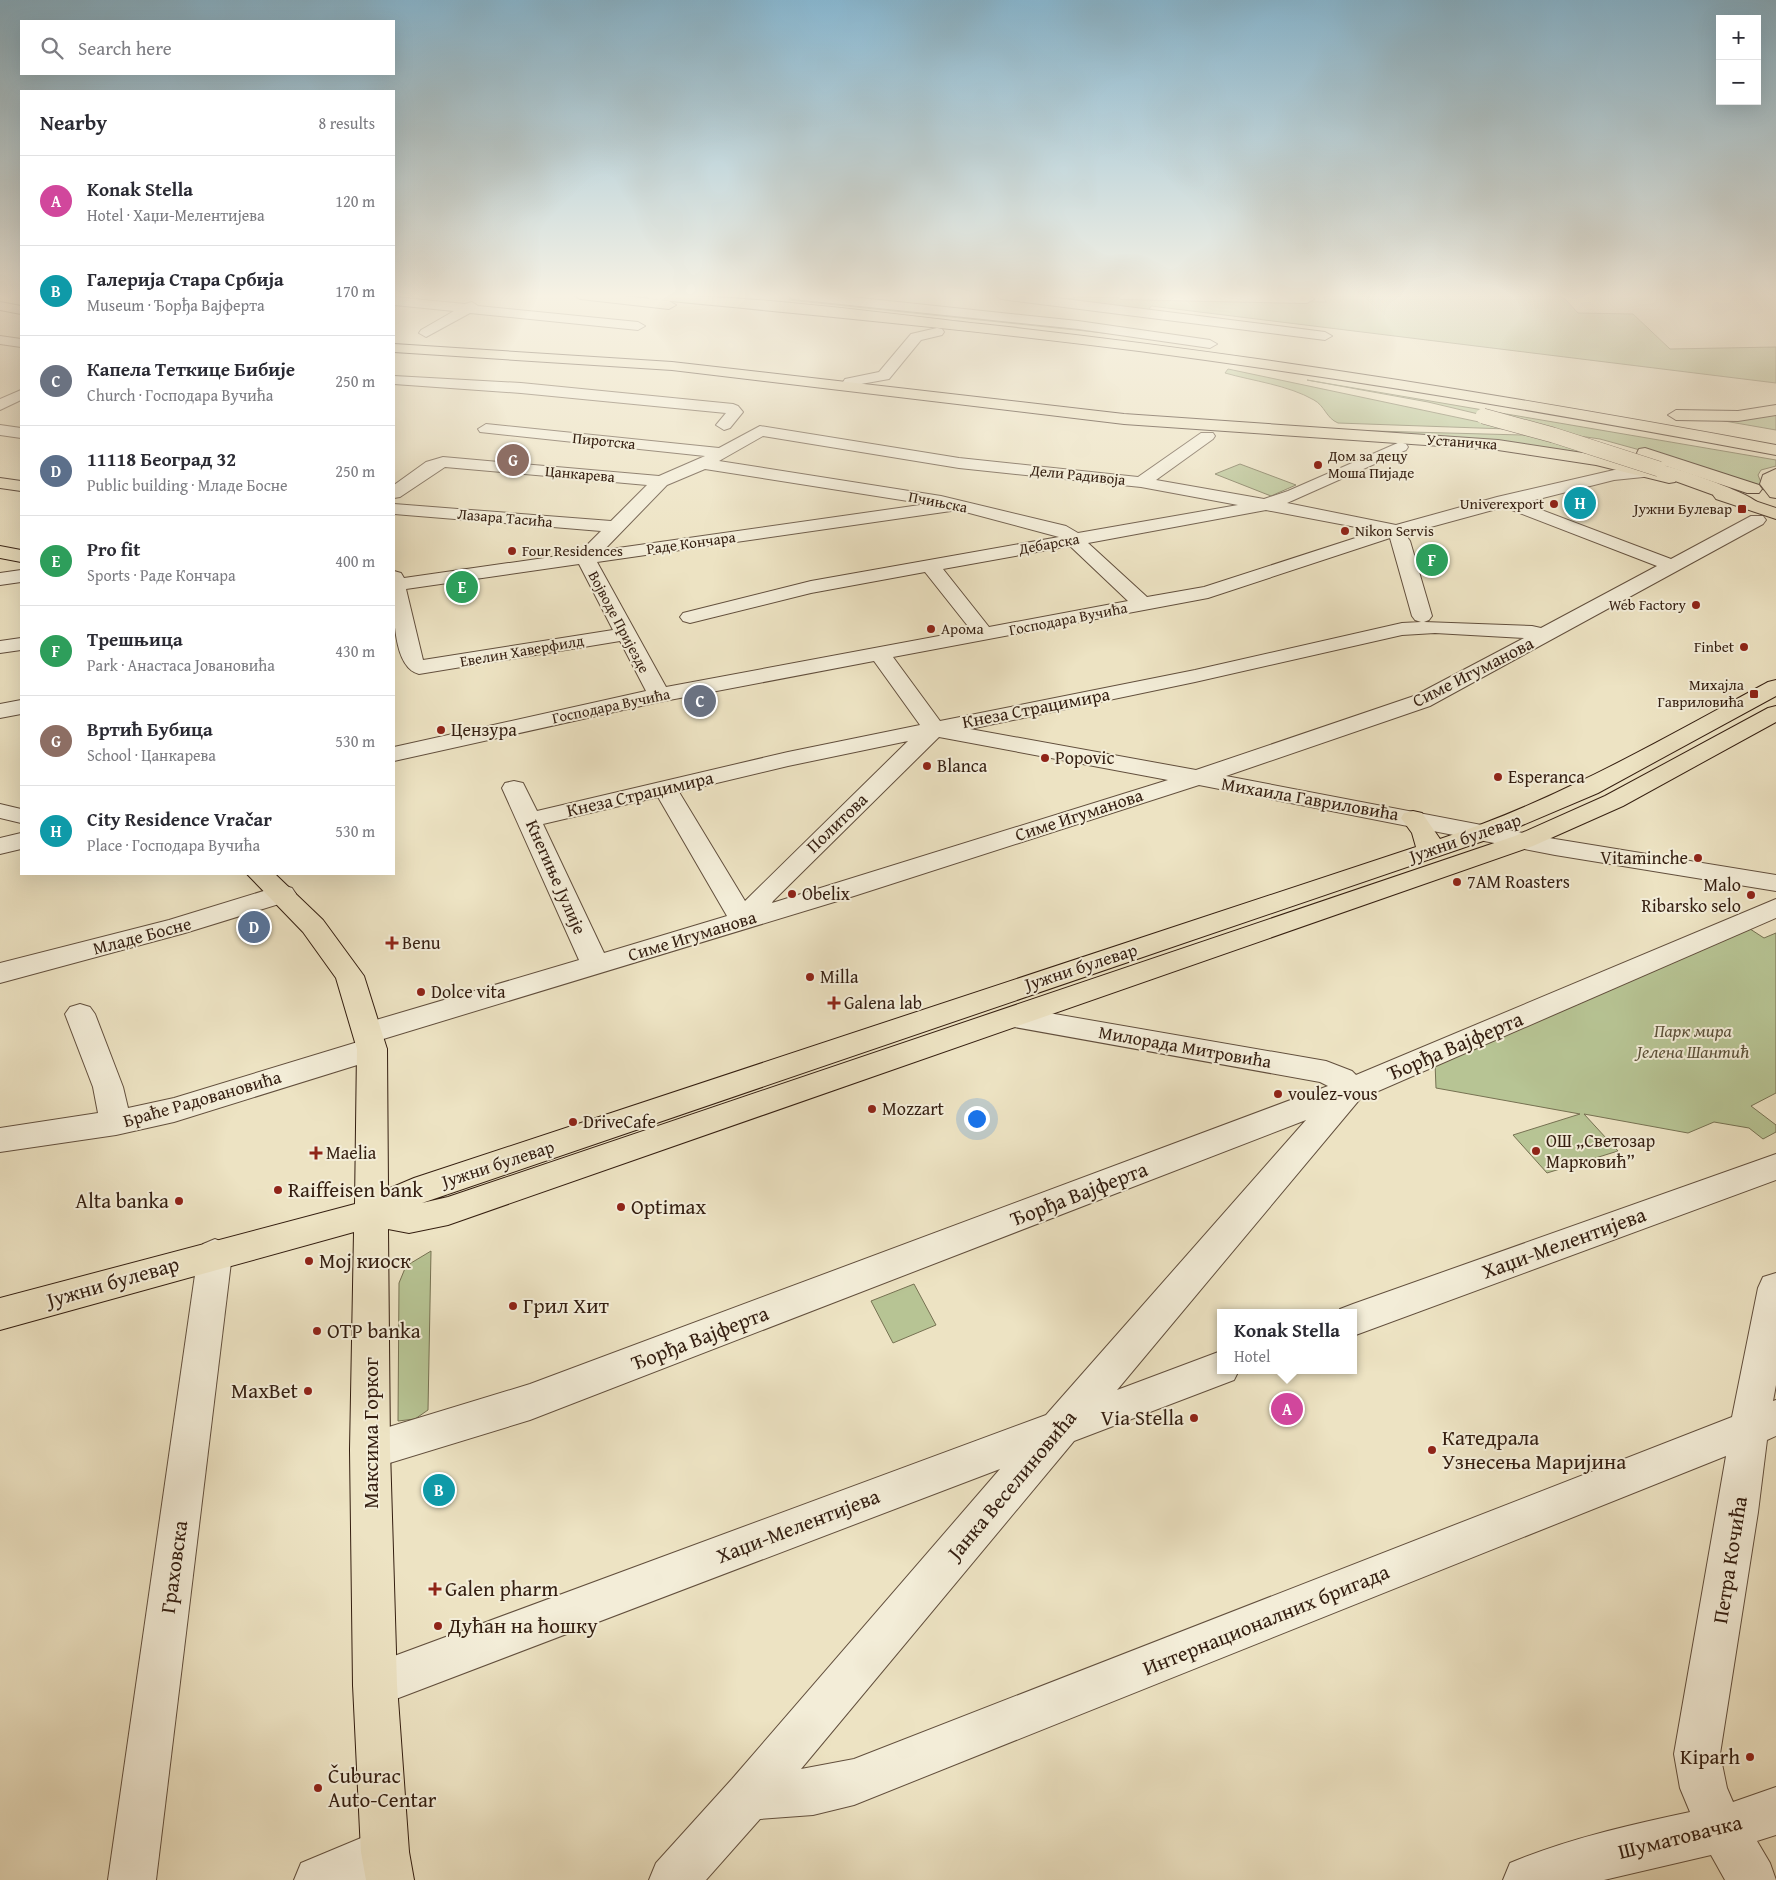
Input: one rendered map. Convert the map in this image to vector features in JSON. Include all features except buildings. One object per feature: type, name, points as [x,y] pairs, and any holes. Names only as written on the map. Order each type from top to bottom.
[{"type":"main road","name":"Устаничка","points":[[815,383],[1124,419],[1460,441],[1518,447],[1653,470],[1754,512],[1776,514]]},
{"type":"main road","name":"Устаничка","points":[[855,383],[1160,417],[1285,426],[1503,432],[1566,437],[1654,455],[1776,498]]},
{"type":"main road","points":[[1318,383],[1433,405]]},
{"type":"main road","points":[[1338,383],[1454,401],[1776,459]]},
{"type":"main road","points":[[1381,383],[1776,450]]},
{"type":"main road","points":[[1428,383],[1776,442]]},
{"type":"main road","points":[[1474,383],[1544,393]]},
{"type":"main road","points":[[1676,415],[1738,416],[1776,410]]},
{"type":"main road","points":[[1466,412],[1553,434],[1653,470]]},
{"type":"main road","points":[[1658,412],[1758,430]]},
{"type":"main road","points":[[1776,474],[1769,479],[1769,484],[1776,493]]},
{"type":"main road","points":[[0,483],[20,486]]},
{"type":"main road","points":[[0,552],[20,556]]},
{"type":"main road","name":"Јужни булевар","points":[[0,1314],[215,1254],[372,1213],[414,1192],[1483,833],[1589,788],[1776,687]]},
{"type":"main road","name":"Јужни булевар","points":[[372,1213],[408,1219],[444,1213],[1524,841],[1614,801],[1776,713]]},
{"type":"main road","points":[[1413,818],[1426,834],[1430,842],[1429,850]]},
{"type":"main road","name":"Максима Горког","points":[[261,875],[283,894],[313,926],[350,976],[371,1041],[370,1450],[375,1686],[387,1866]]},
{"type":"street","points":[[434,383],[539,390],[733,410],[735,412],[724,425]]},
{"type":"street","points":[[888,383],[901,389]]},
{"type":"street","points":[[0,405],[20,395]]},
{"type":"street","name":"Пиротска","points":[[486,429],[722,453]]},
{"type":"street","points":[[0,430],[20,433]]},
{"type":"street","name":"Војводе Пријезде","points":[[659,695],[585,558],[661,481],[703,464],[760,431]]},
{"type":"street","name":"Дели Радивоја","points":[[760,431],[959,463],[1141,482],[1376,525],[1394,531]]},
{"type":"street","points":[[1141,482],[1208,436]]},
{"type":"street","name":"Дебарска","points":[[690,617],[811,587],[1266,505],[1400,447]]},
{"type":"street","points":[[1596,460],[1614,469],[1616,474]]},
{"type":"street","name":"Цанкарева","points":[[395,492],[440,463],[661,481]]},
{"type":"street","name":"Пчињска","points":[[703,464],[958,505],[1060,530],[1144,605]]},
{"type":"street","name":"Господара Вучића","points":[[395,754],[659,695],[1144,605],[1224,587],[1394,531],[1503,501],[1616,474],[1653,470]]},
{"type":"street","points":[[1503,501],[1670,565]]},
{"type":"street","name":"Раде Кончара","points":[[395,582],[585,558],[958,505]]},
{"type":"street","name":"Лазара Тасића","points":[[395,509],[615,527]]},
{"type":"street","name":"Симе Игуманова","points":[[371,1041],[596,966],[1196,778],[1422,701],[1545,636],[1670,565],[1754,512]]},
{"type":"street","points":[[1394,531],[1401,541],[1410,567],[1422,616]]},
{"type":"street","points":[[930,566],[985,635]]},
{"type":"street","points":[[0,579],[20,576]]},
{"type":"street","points":[[395,591],[401,643]]},
{"type":"street","name":"Кнеза Страцимира","points":[[530,820],[665,788],[934,729],[1195,676],[1402,629],[1442,627],[1532,632],[1545,636]]},
{"type":"street","name":"Евелин Хаверфилд","points":[[401,643],[419,668],[625,634]]},
{"type":"street","points":[[0,647],[20,644]]},
{"type":"street","points":[[880,654],[934,729]]},
{"type":"street","points":[[0,711],[20,708]]},
{"type":"street","name":"Михаила Гавриловића","points":[[934,729],[1413,818],[1524,841],[1773,884]]},
{"type":"street","name":"Политова","points":[[743,921],[764,895],[934,729]]},
{"type":"street","name":"Кнегиње Јулије","points":[[514,788],[596,966]]},
{"type":"street","points":[[665,788],[743,921]]},
{"type":"street","points":[[0,811],[20,816]]},
{"type":"street","points":[[0,846],[20,841]]},
{"type":"street","name":"Младе Босне","points":[[0,973],[175,927],[283,894]]},
{"type":"street","name":"Ђорђа Вајферта","points":[[370,1450],[530,1402],[1351,1090],[1776,908]]},
{"type":"street","points":[[80,1014],[108,1087],[116,1123]]},
{"type":"street","name":"Милорада Митровића","points":[[1014,1017],[1326,1072],[1341,1079],[1351,1090]]},
{"type":"street","name":"Браће Радовановића","points":[[0,1140],[116,1123],[174,1110],[371,1041]]},
{"type":"street","name":"Јанка Веселиновића","points":[[672,1880],[749,1796],[1062,1426],[1351,1090]]},
{"type":"street","name":"Хаџи-Мелентијева","points":[[1357,1319],[1776,1167]]},
{"type":"street","name":"Граховска","points":[[132,1880],[215,1254]]},
{"type":"street","name":"Петра Кочића","points":[[1753,1880],[1722,1829],[1706,1797],[1698,1772],[1697,1754],[1737,1521],[1763,1423],[1776,1288]]},
{"type":"street","name":"Хаџи-Мелентијева","points":[[375,1686],[1062,1426],[1217,1369]]},
{"type":"street","name":"Интернационалних бригада","points":[[749,1796],[812,1792],[854,1782],[1763,1423]]},
{"type":"street","name":"Шуматовачка","points":[[1527,1880],[1613,1853],[1722,1829],[1776,1810]]},
{"type":"street","points":[[318,1880],[387,1866]]},
{"type":"green space","points":[[1265,383],[1293,383],[1507,429],[1338,423],[1314,400],[1282,387]]},
{"type":"green space","points":[[1322,383],[1776,460],[1776,466],[1761,470],[1758,475],[1764,490],[1698,466],[1600,439],[1558,433],[1428,402]]},
{"type":"green space","points":[[1776,413],[1776,430],[1713,419]]},
{"type":"green space","points":[[1299,429],[1522,435],[1559,440],[1601,458]]},
{"type":"green space","points":[[1240,464],[1296,485],[1271,496],[1215,474]]},
{"type":"green space","name":"Парк мира Јелена Шантић","points":[[1747,927],[1764,938],[1776,933],[1776,1093],[1751,1106],[1776,1125],[1776,1132],[1763,1139],[1749,1128],[1714,1122],[1688,1133],[1584,1114],[1618,1151],[1547,1173],[1513,1135],[1580,1114],[1436,1088],[1435,1063]]},
{"type":"green space","points":[[431,1251],[428,1410],[415,1419],[398,1421],[399,1283],[406,1266]]},
{"type":"green space","points":[[914,1284],[936,1325],[893,1343],[871,1301]]},
{"type":"place","name":"Вртић Бубица","points":[[513,460]]},
{"type":"place","name":"Дом за децу Моша Пијаде","points":[[1318,465]]},
{"type":"place","name":"City Residence Vračar","points":[[1580,503]]},
{"type":"place","name":"Univerexport","points":[[1554,504]]},
{"type":"place","name":"Јужни Булевар","points":[[1742,509]]},
{"type":"place","name":"Nikon Servis","points":[[1345,531]]},
{"type":"place","name":"Four Residences","points":[[512,551]]},
{"type":"place","name":"Трешњица","points":[[1432,560]]},
{"type":"place","name":"Pro fit","points":[[462,587]]},
{"type":"place","name":"Web Factory","points":[[1696,605]]},
{"type":"place","name":"Арома","points":[[931,629]]},
{"type":"place","name":"Finbet","points":[[1744,647]]},
{"type":"place","name":"Михајла Гавриловића","points":[[1754,694]]},
{"type":"place","name":"Капела Теткице Бибије","points":[[700,701]]},
{"type":"place","name":"Цензура","points":[[441,730]]},
{"type":"place","name":"Popovic","points":[[1045,758]]},
{"type":"place","name":"Blanca","points":[[927,766]]},
{"type":"place","name":"Esperanca","points":[[1498,777]]},
{"type":"place","name":"Vitaminche","points":[[1698,858]]},
{"type":"place","name":"7AM Roasters","points":[[1457,882]]},
{"type":"place","name":"Obelix","points":[[792,894]]},
{"type":"place","name":"Malo Ribarsko selo","points":[[1751,895]]},
{"type":"place","name":"11118 Београд 32","points":[[254,927]]},
{"type":"place","name":"Benu","points":[[392,943]]},
{"type":"place","name":"Milla","points":[[810,977]]},
{"type":"place","name":"Dolce vita","points":[[421,992]]},
{"type":"place","name":"Galena lab","points":[[834,1003]]},
{"type":"place","name":"voulez-vous","points":[[1278,1094]]},
{"type":"place","name":"Mozzart","points":[[872,1109]]},
{"type":"place","name":"DriveCafe","points":[[573,1122]]},
{"type":"place","name":"ОШ „Светозар Марковић”","points":[[1536,1151]]},
{"type":"place","name":"Maelia","points":[[316,1153]]},
{"type":"place","name":"Raiffeisen bank","points":[[278,1190]]},
{"type":"place","name":"Alta banka","points":[[179,1201]]},
{"type":"place","name":"Optimax","points":[[621,1207]]},
{"type":"place","name":"Мој киоск","points":[[309,1261]]},
{"type":"place","name":"Грил Хит","points":[[513,1306]]},
{"type":"place","name":"OTP banka","points":[[317,1331]]},
{"type":"place","name":"MaxBet","points":[[308,1391]]},
{"type":"place","name":"Konak Stella","points":[[1287,1409]]},
{"type":"place","name":"Via Stella","points":[[1194,1418]]},
{"type":"place","name":"Катедрала Узнесења Маријина","points":[[1432,1450]]},
{"type":"place","name":"Галерија Стара Србија","points":[[439,1490]]},
{"type":"place","name":"Galen pharm","points":[[435,1589]]},
{"type":"place","name":"Дућан на ћошку","points":[[438,1626]]},
{"type":"place","name":"Kiparh","points":[[1750,1757]]},
{"type":"place","name":"Čuburac Auto-Centar","points":[[318,1788]]}]
